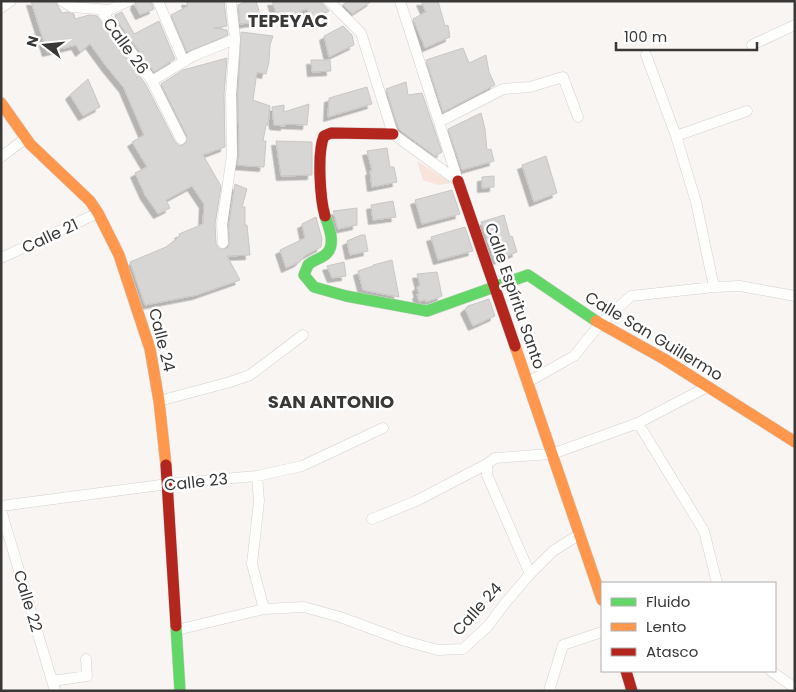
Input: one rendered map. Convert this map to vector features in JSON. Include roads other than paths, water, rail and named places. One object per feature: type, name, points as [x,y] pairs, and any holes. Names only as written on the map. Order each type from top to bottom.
[{"type":"street","points":[[1,8],[11,1]]},
{"type":"street","points":[[62,1],[72,6],[101,10],[109,10],[129,1]]},
{"type":"street","points":[[158,1],[184,62]]},
{"type":"street","points":[[223,243],[222,224],[232,155],[231,94],[235,39],[231,1]]},
{"type":"street","points":[[330,1],[361,33],[393,134]]},
{"type":"street","name":"Calle Espíritu Santo","points":[[400,1],[458,182],[601,597]]},
{"type":"street","name":"Calle 26","points":[[101,10],[152,81],[181,139]]},
{"type":"street","points":[[752,45],[795,25]]},
{"type":"street","name":"Calle 26","points":[[152,81],[184,62],[235,39]]},
{"type":"street","points":[[646,55],[676,136],[696,202],[714,287]]},
{"type":"street","points":[[439,122],[503,89],[530,87],[563,77],[578,117]]},
{"type":"street","name":"Calle 24","points":[[1,103],[30,144],[90,201],[98,213],[119,255],[150,349],[159,401],[168,484],[180,691]]},
{"type":"street","points":[[676,136],[747,111]]},
{"type":"street","points":[[458,182],[393,134],[331,133],[324,136],[320,145],[322,205],[330,239],[330,248],[328,252],[308,264],[304,275],[314,286],[346,296],[427,311],[494,286]]},
{"type":"street","points":[[1,157],[26,138]]},
{"type":"street","name":"Calle 21","points":[[1,258],[98,213]]},
{"type":"street","name":"Calle San Guillermo","points":[[494,286],[528,275],[600,324],[664,359],[795,442]]},
{"type":"street","points":[[528,382],[574,356],[600,324],[631,296],[740,286],[795,296]]},
{"type":"street","points":[[159,401],[250,375],[303,335]]},
{"type":"street","points":[[372,519],[416,501],[487,464],[494,458],[552,454],[638,423],[707,387]]},
{"type":"street","points":[[638,423],[704,531],[718,582]]},
{"type":"street","name":"Calle 23","points":[[1,506],[168,484],[257,476],[302,466],[383,428]]},
{"type":"street","points":[[487,464],[486,475],[530,574]]},
{"type":"street","points":[[257,476],[259,501],[252,564],[264,609]]},
{"type":"street","name":"Calle 22","points":[[1,510],[54,686]]},
{"type":"street","name":"Calle 24","points":[[177,630],[264,609],[304,607],[405,641],[438,650],[463,650],[488,626],[530,574],[553,551],[580,534]]},
{"type":"street","points":[[549,691],[564,645],[601,632]]},
{"type":"street","points":[[54,686],[87,676],[86,659]]},
{"type":"street","points":[[626,672],[632,691]]},
{"type":"street","points":[[772,672],[795,688]]},
{"type":"district","name":"TEPEYAC","points":[[288,20]]},
{"type":"district","name":"SAN ANTONIO","points":[[331,401]]}]
